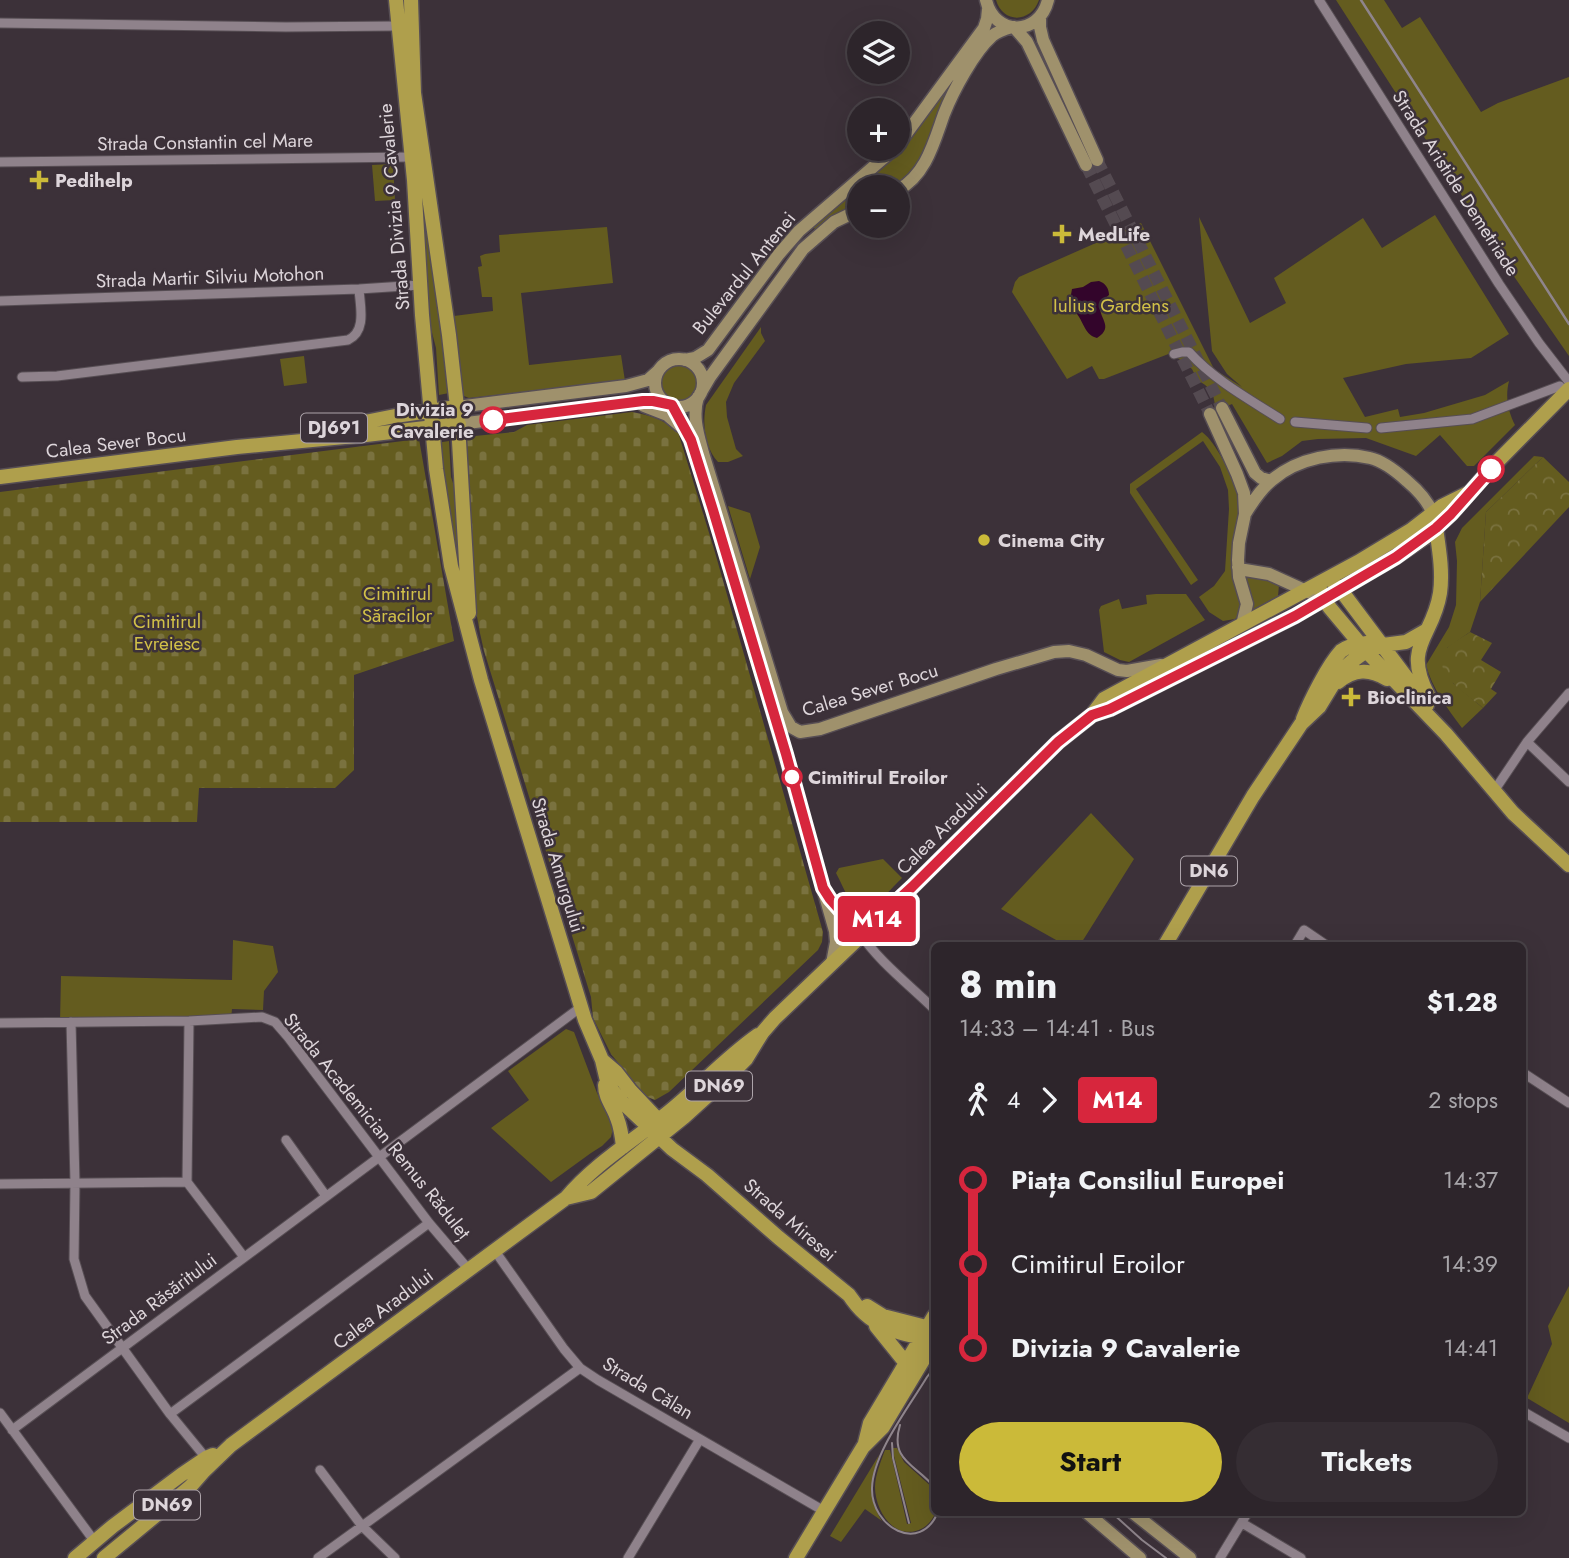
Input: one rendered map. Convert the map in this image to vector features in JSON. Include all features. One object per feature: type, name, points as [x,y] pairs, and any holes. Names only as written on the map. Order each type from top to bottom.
[{"type":"main road","name":"Strada Divizia 9 Cavalerie","points":[[396,0],[432,427]]},
{"type":"main road","name":"Strada Divizia 9 Cavalerie","points":[[411,0],[414,93],[459,424]]},
{"type":"main road","points":[[987,4],[998,21],[1013,27],[1027,42],[1091,162],[1040,27],[1048,0]]},
{"type":"main road","points":[[910,129],[984,28],[987,4]]},
{"type":"main road","points":[[910,182],[930,152],[946,110],[970,66],[992,36],[1013,27],[1028,26],[1041,17]]},
{"type":"main road","name":"Bulevardul Antenei","points":[[683,360],[695,358],[708,350],[799,230],[880,161]]},
{"type":"main road","name":"Bulevardul Antenei","points":[[699,395],[803,249],[834,222],[847,216]]},
{"type":"main road","points":[[683,360],[693,364],[701,373],[703,386],[699,395]]},
{"type":"main road","name":"DJ691","points":[[659,371],[670,361],[683,360]]},
{"type":"main road","name":"Calea Sever Bocu","points":[[237,447],[386,418],[625,386],[648,380],[659,371]]},
{"type":"main road","points":[[659,371],[657,390],[671,405]]},
{"type":"main road","name":"Calea Aradului","points":[[1092,715],[1110,709],[1295,616],[1396,557],[1436,528],[1566,386]]},
{"type":"main road","name":"Calea Sever Bocu","points":[[699,395],[695,425],[767,668],[782,712],[791,727],[800,732],[825,728],[996,669],[1054,652],[1069,651],[1086,655],[1118,670],[1128,671],[1171,662]]},
{"type":"main road","name":"DJ691","points":[[671,405],[686,405],[699,395]]},
{"type":"main road","name":"Calea Sever Bocu","points":[[0,477],[630,402],[653,401],[671,405],[689,436],[786,754],[836,938],[832,962]]},
{"type":"main road","points":[[630,402],[667,415],[689,436]]},
{"type":"main road","points":[[1242,625],[1247,604],[1239,576],[1238,553],[1245,500],[1216,411],[1251,468],[1258,477],[1270,481]]},
{"type":"main road","name":"Strada Amurgului","points":[[459,424],[470,619],[481,680]]},
{"type":"main road","name":"Strada Amurgului","points":[[432,427],[439,495],[451,566],[481,680],[580,1007],[612,1090],[622,1102],[659,1129]]},
{"type":"main road","points":[[1245,514],[1257,495],[1285,470],[1325,456],[1340,455],[1372,458],[1383,463],[1405,479],[1431,506],[1436,528],[1440,591],[1434,616],[1420,647],[1417,666],[1436,716]]},
{"type":"main road","name":"Calea Aradului","points":[[566,1198],[591,1192],[659,1129],[727,1079],[746,1059],[762,1033],[832,962],[1058,742],[1092,715],[1104,699],[1307,591],[1389,544],[1433,513],[1470,492]]},
{"type":"main road","points":[[1238,567],[1269,574],[1324,599]]},
{"type":"main road","points":[[1446,734],[1436,716],[1340,589],[1325,580],[1321,587],[1324,599],[1363,648],[1446,734],[1531,831],[1569,865]]},
{"type":"main road","points":[[1335,614],[1343,649],[1406,642],[1427,630]]},
{"type":"main road","name":"DN6","points":[[1167,942],[1253,796],[1301,724],[1319,706],[1341,671],[1363,648]]},
{"type":"main road","name":"DN6","points":[[1301,724],[1310,700],[1343,649]]},
{"type":"main road","name":"DN6","points":[[1329,690],[1348,675],[1362,671],[1379,674],[1396,684]]},
{"type":"main road","points":[[786,754],[800,732]]},
{"type":"main road","points":[[823,888],[861,934]]},
{"type":"main road","name":"Strada Amurgului","points":[[602,1060],[616,1072],[659,1129]]},
{"type":"main road","points":[[606,1077],[605,1094],[620,1125],[622,1147]]},
{"type":"main road","name":"Calea Aradului","points":[[106,1557],[190,1487],[224,1451],[566,1198],[582,1179],[622,1147],[659,1129]]},
{"type":"main road","name":"Strada Miresei","points":[[659,1129],[779,1238],[849,1295],[870,1320],[891,1330],[931,1332]]},
{"type":"main road","name":"Strada Miresei","points":[[849,1295],[857,1297],[883,1316],[931,1332]]},
{"type":"main road","points":[[870,1320],[905,1362]]},
{"type":"main road","points":[[863,1447],[870,1423],[905,1362],[931,1332]]},
{"type":"main road","points":[[796,1558],[863,1447],[883,1427],[931,1332]]},
{"type":"main road","name":"Calea Aradului","points":[[75,1558],[173,1480],[206,1458],[224,1451]]},
{"type":"main road","points":[[1091,1516],[1140,1558]]},
{"type":"main road","points":[[1137,1516],[1191,1558]]},
{"type":"main road","points":[[95,1542],[106,1557]]},
{"type":"street","name":"Strada Aristide Demetriade","points":[[1319,0],[1566,386]]},
{"type":"street","points":[[0,23],[399,26]]},
{"type":"street","name":"Strada Constantin cel Mare","points":[[0,162],[411,157]]},
{"type":"street","name":"Strada Martir Silviu Motohon","points":[[0,301],[420,285]]},
{"type":"street","points":[[22,377],[57,376],[348,340],[359,331],[361,323],[359,289]]},
{"type":"street","points":[[1174,354],[1189,352],[1222,381],[1280,419]]},
{"type":"street","points":[[1381,428],[1472,419],[1566,386]]},
{"type":"street","points":[[1295,422],[1367,428]]},
{"type":"street","points":[[1494,791],[1527,742],[1569,692]]},
{"type":"street","points":[[1527,742],[1569,782]]},
{"type":"street","points":[[1297,942],[1304,930],[1322,942]]},
{"type":"street","points":[[861,934],[893,970],[931,1006]]},
{"type":"street","name":"Strada Răsăritului","points":[[12,1430],[580,1007]]},
{"type":"street","name":"Strada Academician Remus Răduleț","points":[[0,1023],[189,1021],[262,1017],[275,1022],[429,1223],[469,1270]]},
{"type":"street","points":[[189,1021],[187,1182],[244,1257]]},
{"type":"street","points":[[71,1022],[74,1259],[85,1296],[170,1414],[206,1458]]},
{"type":"street","points":[[1526,1075],[1569,1103]]},
{"type":"street","points":[[286,1140],[326,1196]]},
{"type":"street","points":[[0,1184],[187,1182]]},
{"type":"street","points":[[170,1414],[429,1223]]},
{"type":"street","name":"Strada Călan","points":[[495,1251],[580,1368],[824,1511]]},
{"type":"street","points":[[318,1558],[580,1368]]},
{"type":"street","points":[[0,1413],[95,1542]]},
{"type":"street","points":[[1526,1413],[1569,1438]]},
{"type":"street","points":[[628,1558],[700,1439]]},
{"type":"street","points":[[320,1470],[362,1526],[395,1558]]},
{"type":"street","points":[[1220,1558],[1246,1516]]},
{"type":"street","points":[[1242,1523],[1301,1558]]},
{"type":"green space","points":[[996,0],[1039,0],[1030,13],[1017,18],[1005,13]]},
{"type":"green space","points":[[1336,0],[1384,0],[1402,28],[1420,17],[1481,112],[1569,77],[1569,356],[1513,275]]},
{"type":"green space","points":[[948,86],[948,93],[928,149],[914,172],[910,175],[873,175],[891,161],[910,161],[910,141]]},
{"type":"green space","points":[[393,164],[395,200],[375,201],[372,165]]},
{"type":"green space","points":[[419,170],[449,393],[439,395],[436,348],[429,321]]},
{"type":"green space","points":[[847,196],[847,213],[818,232],[811,225]]},
{"type":"green space","name":"Iulius Gardens","points":[[1435,215],[1509,334],[1471,358],[1406,364],[1343,378],[1365,417],[1398,409],[1400,417],[1424,413],[1485,395],[1509,381],[1508,404],[1515,425],[1474,466],[1467,466],[1440,435],[1416,456],[1366,438],[1318,439],[1302,441],[1267,463],[1232,404],[1214,412],[1215,402],[1210,390],[1198,381],[1192,369],[1171,353],[1104,379],[1099,379],[1092,366],[1067,379],[1012,292],[1019,277],[1141,223],[1214,369],[1242,387],[1227,374],[1212,351],[1199,217],[1250,323],[1286,303],[1274,278],[1363,218],[1382,248]]},
{"type":"green space","points":[[607,227],[613,283],[521,293],[529,365],[621,355],[625,381],[469,398],[456,396],[446,317],[493,311],[492,297],[482,297],[478,267],[482,266],[480,256],[500,252],[499,235]]},
{"type":"green space","points":[[761,327],[765,341],[734,383],[726,402],[727,417],[736,449],[743,456],[728,462],[718,462],[710,450],[706,435],[706,405]]},
{"type":"green space","points":[[304,356],[307,383],[284,386],[280,359]]},
{"type":"green space","points":[[681,359],[695,367],[703,381],[693,402],[679,407],[661,397],[656,377],[667,363]]},
{"type":"green space","name":"Cimitirul Eroilor","points":[[632,412],[657,419],[678,432],[823,932],[818,950],[669,1092],[655,1100],[645,1096],[611,1054],[593,1018],[591,997],[484,651],[474,598],[465,437],[514,432],[527,425]]},
{"type":"green space","points":[[1202,432],[1213,444],[1232,475],[1241,502],[1234,574],[1242,612],[1235,619],[1223,621],[1209,612],[1199,597],[1214,586],[1225,571],[1229,509],[1228,490],[1220,467],[1203,441],[1136,489],[1198,580],[1191,585],[1130,493],[1130,484]]},
{"type":"green space","name":"Cimitirul Evreiesc","points":[[419,439],[454,641],[354,675],[354,770],[335,788],[199,788],[197,822],[0,822],[0,492]]},
{"type":"green space","points":[[449,441],[451,477],[457,495],[462,572],[459,575],[436,443]]},
{"type":"green space","points":[[1534,456],[1543,457],[1486,512],[1480,602],[1470,632],[1447,648],[1453,683],[1483,708],[1462,728],[1436,690],[1426,665],[1449,627],[1456,605],[1455,542],[1462,528]]},
{"type":"green space","points":[[1543,457],[1569,482],[1569,507],[1480,602],[1486,512]]},
{"type":"green space","points":[[728,506],[750,513],[760,547],[750,579]]},
{"type":"green space","points":[[1247,577],[1279,585],[1278,596],[1251,611],[1244,580]]},
{"type":"green space","points":[[1186,594],[1205,620],[1129,662],[1104,652],[1099,610],[1101,606],[1119,599],[1122,609],[1147,604],[1146,595]]},
{"type":"green space","points":[[1470,632],[1492,643],[1481,660],[1501,672],[1491,689],[1497,693],[1483,708],[1452,682],[1442,665],[1442,657],[1447,648]]},
{"type":"green space","points":[[1091,813],[1134,859],[1082,942],[1060,942],[1001,909]]},
{"type":"green space","points":[[883,859],[902,878],[877,902],[870,906],[856,905],[847,895],[836,873],[839,868]]},
{"type":"green space","points":[[233,940],[273,946],[278,972],[264,991],[263,1010],[232,1009],[231,1019],[60,1022],[61,976],[232,980]]},
{"type":"green space","points":[[566,1029],[574,1032],[613,1128],[611,1137],[602,1146],[551,1182],[491,1128],[529,1100],[508,1071]]},
{"type":"green space","points":[[1569,1286],[1569,1423],[1527,1398],[1552,1344],[1548,1326]]},
{"type":"green space","points":[[893,1448],[897,1448],[904,1462],[931,1486],[931,1516],[934,1516],[925,1527],[913,1532],[896,1528],[888,1522],[876,1496],[878,1468],[885,1450],[890,1450],[907,1524],[911,1523]]},
{"type":"green space","points":[[879,1455],[872,1489],[874,1505],[882,1521],[865,1509],[841,1542],[830,1536]]},
{"type":"shaded area","points":[[1099,281],[1106,286],[1109,295],[1102,301],[1100,309],[1105,329],[1097,338],[1087,331],[1077,314],[1068,311],[1072,289]]},
{"type":"tunnel","points":[[1097,160],[1222,408]]},
{"type":"tunnel","points":[[1086,165],[1210,414]]},
{"type":"tram line","points":[[931,1372],[885,1445],[878,1460],[872,1488],[879,1514],[898,1531],[909,1534],[920,1532],[930,1525],[936,1516]]},
{"type":"tram line","points":[[900,1425],[898,1447],[901,1455],[931,1484]]},
{"type":"tram line","points":[[892,1443],[893,1458],[909,1523]]},
{"type":"tram line","points":[[1115,1516],[1166,1558]]},
{"type":"railway","points":[[1361,0],[1569,324]]},
{"type":"bus line","name":"M14","points":[[493,420],[643,401],[672,405],[691,440],[713,510],[823,888],[861,934],[1080,723],[1295,616],[1396,557],[1436,528],[1491,469]]},
{"type":"place","name":"Pedihelp","points":[[39,180]]},
{"type":"place","name":"MedLife","points":[[1062,234]]},
{"type":"place","name":"Divizia 9 Cavalerie","points":[[493,420]]},
{"type":"place","name":"Cinema City","points":[[984,540]]},
{"type":"place","name":"Bioclinica","points":[[1351,697]]},
{"type":"place","name":"Cimitirul Eroilor","points":[[792,777]]},
{"type":"park label","name":"Cimitirul Săracilor","points":[[397,604]]}]
